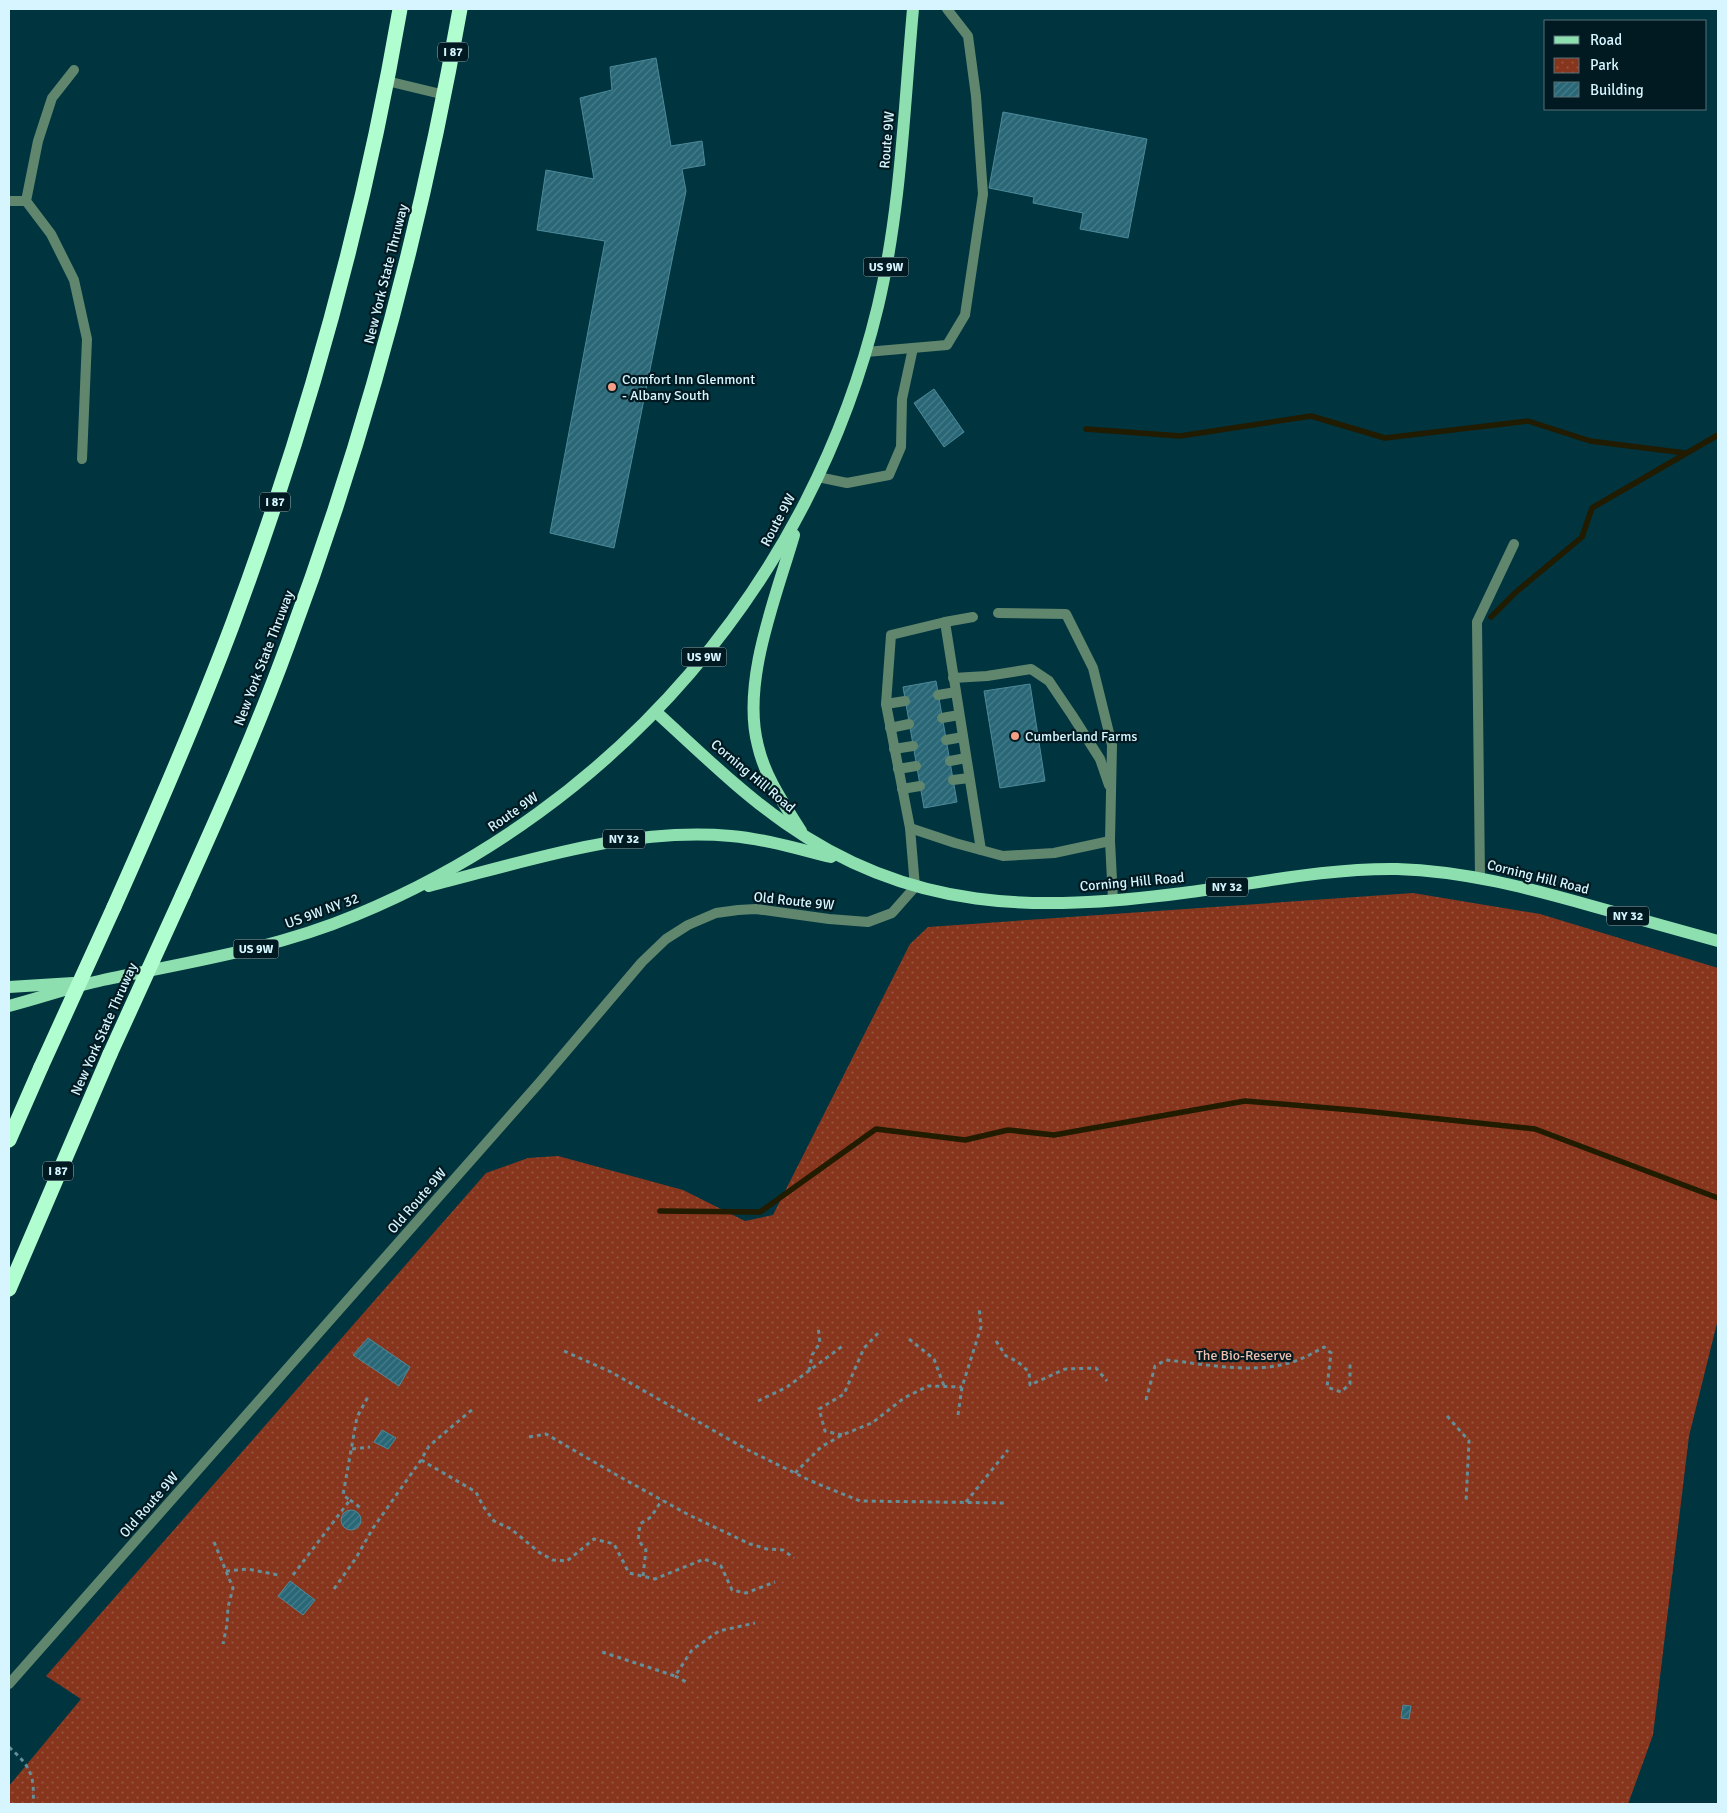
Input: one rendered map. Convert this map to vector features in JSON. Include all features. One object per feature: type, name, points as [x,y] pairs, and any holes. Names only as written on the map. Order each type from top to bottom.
[{"type":"highway","name":"I 87","points":[[9,1140],[179,759],[236,616],[298,433],[335,304],[368,172],[400,9]]},
{"type":"highway","name":"New York State Thruway","points":[[9,1288],[110,1054],[183,894],[262,712],[298,618],[333,518],[392,319],[423,195],[460,9]]},
{"type":"main road","name":"Route 9W","points":[[408,892],[463,862],[537,815],[615,752],[690,675],[766,574],[801,512],[818,477],[845,416],[866,352],[879,301],[894,216],[913,9]]},
{"type":"main road","points":[[801,512],[759,657],[753,710],[756,738],[763,763],[780,798],[805,837]]},
{"type":"main road","name":"Corning Hill Road","points":[[656,712],[762,806],[805,837],[845,860],[878,875],[940,893],[993,901],[1049,903],[1164,895],[1310,874],[1357,870],[1431,870],[1538,890],[1718,941]]},
{"type":"main road","name":"NY 32","points":[[408,892],[588,846],[619,840],[677,834],[731,836],[753,839],[845,860]]},
{"type":"main road","name":"US 9W NY 32","points":[[98,981],[205,960],[273,944],[356,916],[408,892]]},
{"type":"main road","name":"US 9W","points":[[9,987],[98,981]]},
{"type":"main road","name":"US 9W","points":[[9,1006],[98,981]]},
{"type":"street","points":[[866,352],[947,345],[966,315],[983,194],[976,96],[968,36],[947,9]]},
{"type":"street","points":[[74,70],[52,98],[38,141],[26,201],[51,234],[74,280],[86,339],[82,459]]},
{"type":"street","points":[[387,81],[444,95]]},
{"type":"street","points":[[9,200],[26,201]]},
{"type":"street","points":[[818,477],[847,483],[889,475],[901,447],[902,399],[913,348]]},
{"type":"street","points":[[1480,878],[1478,622],[1514,544]]},
{"type":"street","points":[[998,613],[1066,614],[1093,668],[1112,745],[1110,841],[1112,900]]},
{"type":"street","points":[[915,887],[910,828],[886,704],[891,635],[945,622],[973,618]]},
{"type":"street","points":[[945,622],[980,850]]},
{"type":"street","points":[[953,678],[987,676],[1031,669],[1049,681],[1100,758],[1111,790]]},
{"type":"street","points":[[938,695],[956,692]]},
{"type":"street","points":[[886,704],[905,701]]},
{"type":"street","points":[[942,718],[959,715]]},
{"type":"street","points":[[890,728],[909,724]]},
{"type":"street","points":[[946,740],[963,737]]},
{"type":"street","points":[[894,749],[913,746]]},
{"type":"street","points":[[950,761],[966,758]]},
{"type":"street","points":[[898,769],[916,766]]},
{"type":"street","points":[[953,780],[969,778]]},
{"type":"street","points":[[902,789],[920,786]]},
{"type":"street","points":[[910,828],[955,843],[1004,856],[1054,853],[1110,841]]},
{"type":"street","name":"Old Route 9W","points":[[9,1684],[540,1082],[642,962],[666,939],[688,925],[716,913],[738,910],[756,909],[829,919],[868,922],[892,913],[915,887]]},
{"type":"path","points":[[958,1415],[962,1387],[981,1327],[979,1307]]},
{"type":"path","points":[[809,1371],[812,1355],[820,1343],[818,1326]]},
{"type":"path","points":[[842,1434],[825,1431],[819,1409],[844,1394],[864,1348],[880,1330]]},
{"type":"path","points":[[908,1339],[934,1359],[944,1386]]},
{"type":"path","points":[[996,1341],[1006,1356],[1018,1362],[1029,1372],[1030,1385],[1065,1369],[1096,1368],[1106,1381]]},
{"type":"path","points":[[758,1401],[786,1388],[844,1346]]},
{"type":"path","points":[[1146,1400],[1155,1366],[1166,1360],[1245,1369],[1276,1366],[1292,1362],[1324,1347],[1331,1353],[1327,1388],[1341,1392],[1350,1384],[1350,1362]]},
{"type":"path","points":[[564,1351],[612,1372],[746,1449],[795,1473],[860,1501],[1006,1503]]},
{"type":"path","points":[[795,1473],[822,1447],[842,1434],[872,1423],[904,1398],[928,1386],[962,1387]]},
{"type":"path","points":[[362,1510],[343,1495],[356,1417],[369,1395]]},
{"type":"path","points":[[334,1589],[356,1558],[373,1528],[421,1460],[428,1446],[474,1408]]},
{"type":"path","points":[[1447,1416],[1469,1441],[1466,1502]]},
{"type":"path","points":[[529,1437],[546,1434],[662,1500],[750,1544],[767,1549],[783,1550],[794,1558]]},
{"type":"path","points":[[352,1449],[370,1447]]},
{"type":"path","points":[[966,1502],[1008,1450]]},
{"type":"path","points":[[421,1460],[476,1492],[494,1521],[511,1529],[540,1553],[553,1560],[567,1561],[594,1539],[614,1544],[629,1573],[655,1579],[704,1559],[722,1566],[732,1590],[746,1592],[775,1582]]},
{"type":"path","points":[[293,1575],[350,1500]]},
{"type":"path","points":[[643,1576],[646,1550],[638,1540],[640,1524],[651,1517],[662,1500]]},
{"type":"path","points":[[214,1542],[233,1588],[228,1607],[223,1644]]},
{"type":"path","points":[[226,1571],[248,1569],[278,1575]]},
{"type":"path","points":[[675,1676],[692,1650],[719,1631],[754,1623]]},
{"type":"path","points":[[602,1652],[688,1682]]},
{"type":"path","points":[[9,1747],[25,1762],[34,1785],[33,1804]]},
{"type":"green space","name":"The Bio-Reserve","points":[[1413,893],[1540,914],[1718,968],[1718,1319],[1689,1436],[1653,1735],[1628,1804],[9,1804],[9,1786],[81,1699],[46,1676],[486,1173],[528,1158],[558,1156],[683,1190],[745,1221],[773,1215],[910,944],[928,927]]},
{"type":"building","name":"Comfort Inn Glenmont - Albany South","points":[[656,58],[671,146],[702,141],[705,165],[682,169],[686,191],[614,548],[550,533],[605,241],[537,230],[546,170],[594,179],[580,98],[612,90],[610,67]]},
{"type":"building","points":[[1003,112],[1147,139],[1128,238],[1080,229],[1083,213],[1033,203],[1034,197],[989,188]]},
{"type":"building","points":[[934,389],[964,432],[944,447],[914,403]]},
{"type":"building","points":[[936,681],[957,802],[924,808],[903,687]]},
{"type":"building","name":"Cumberland Farms","points":[[1030,684],[1045,781],[1000,788],[984,691]]},
{"type":"building","points":[[368,1338],[410,1367],[399,1386],[353,1355]]},
{"type":"building","points":[[382,1430],[396,1438],[388,1449],[374,1442]]},
{"type":"building","points":[[351,1510],[358,1513],[361,1520],[358,1527],[351,1530],[344,1527],[341,1520],[344,1513]]},
{"type":"building","points":[[290,1581],[315,1600],[303,1615],[278,1596]]},
{"type":"building","points":[[1403,1705],[1411,1706],[1409,1719],[1401,1718]]},
{"type":"waterway","points":[[1086,429],[1180,436],[1311,416],[1385,438],[1528,421],[1590,441],[1685,453]]},
{"type":"waterway","points":[[1491,617],[1516,592],[1582,537],[1592,508],[1718,435]]},
{"type":"waterway","points":[[660,1211],[760,1212],[876,1129],[965,1140],[1008,1130],[1054,1135],[1245,1101],[1535,1129],[1718,1198]]},
{"type":"place","name":"Comfort Inn Glenmont - Albany South","points":[[612,387]]},
{"type":"place","name":"Cumberland Farms","points":[[1015,736]]}]
